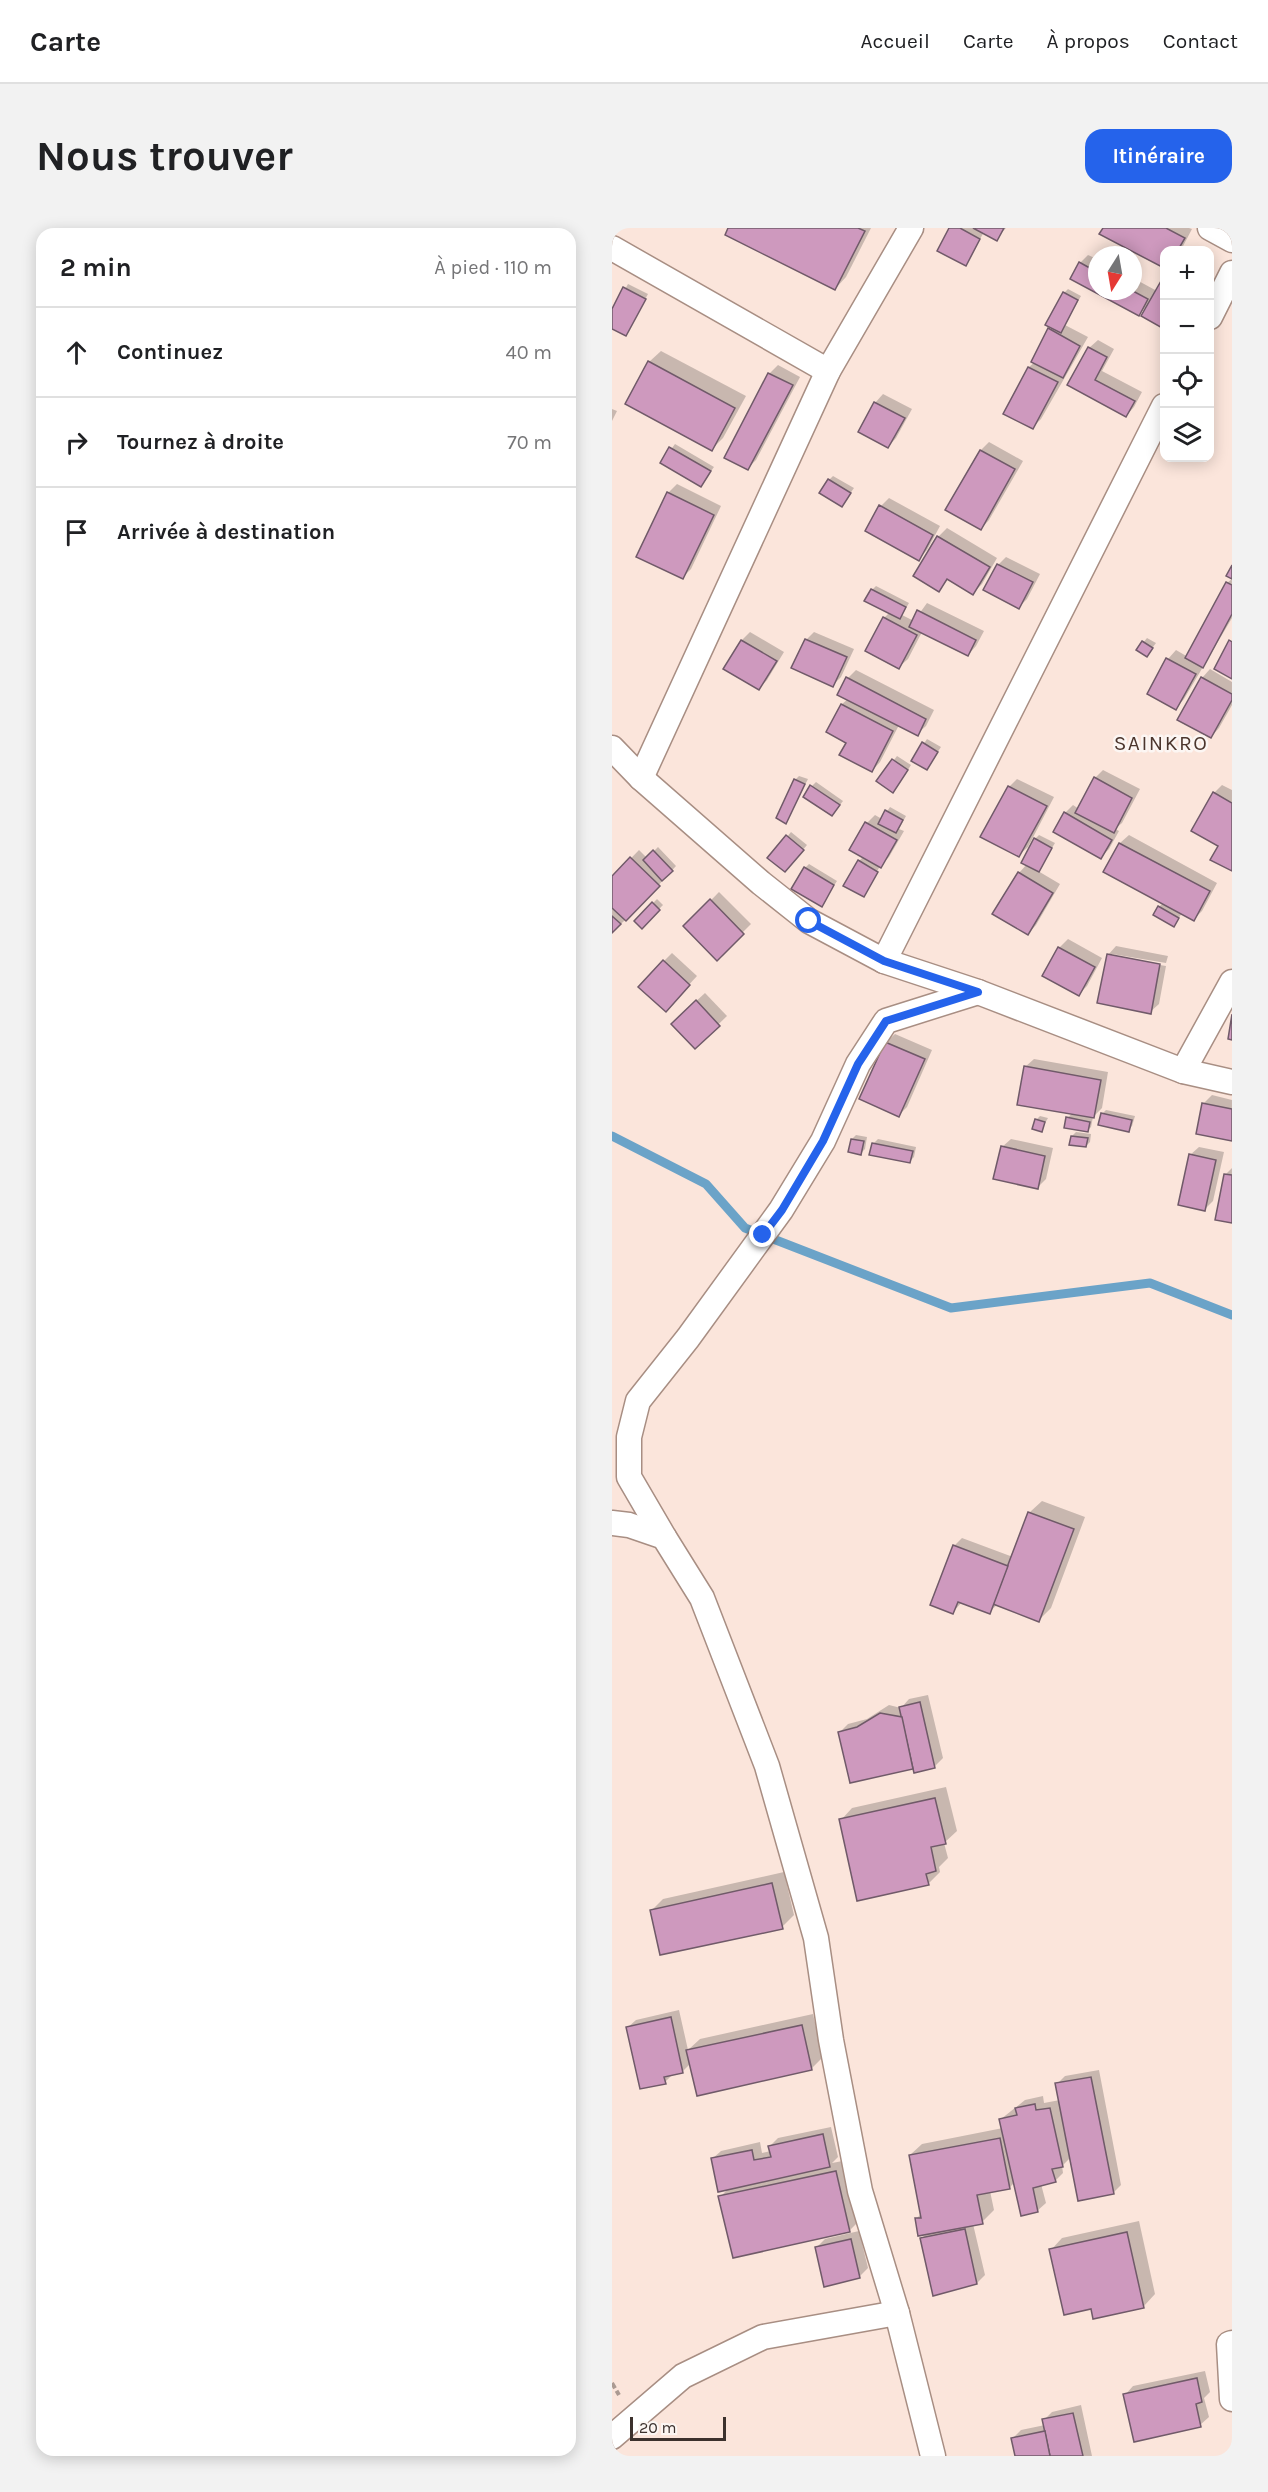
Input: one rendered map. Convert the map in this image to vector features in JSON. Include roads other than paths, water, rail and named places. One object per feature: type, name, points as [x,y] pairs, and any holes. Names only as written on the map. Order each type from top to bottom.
[{"type":"street","points":[[642,778],[828,371],[911,228]]},
{"type":"street","points":[[1210,228],[1232,240]]},
{"type":"street","points":[[612,248],[828,371]]},
{"type":"street","points":[[1214,307],[1232,273]]},
{"type":"street","points":[[884,961],[1163,408]]},
{"type":"street","points":[[612,748],[642,778],[761,883],[809,921],[884,961],[978,992],[1183,1071],[1232,1082]]},
{"type":"street","points":[[1183,1071],[1232,982]]},
{"type":"street","points":[[933,2456],[897,2313],[860,2191],[831,2040],[816,1938],[767,1766],[702,1598],[629,1478],[629,1437],[638,1401],[688,1338],[782,1210],[823,1141],[858,1064],[886,1021],[978,992]]},
{"type":"street","points":[[612,1523],[629,1525],[664,1538]]},
{"type":"street","points":[[612,2438],[683,2376],[764,2337],[897,2313]]},
{"type":"street","points":[[1232,2343],[1229,2343],[1232,2399]]},
{"type":"waterway","points":[[612,1136],[706,1184],[745,1228],[951,1308],[1150,1283],[1232,1315]]},
{"type":"district","name":"SAINKRO","points":[[1161,743]]}]
